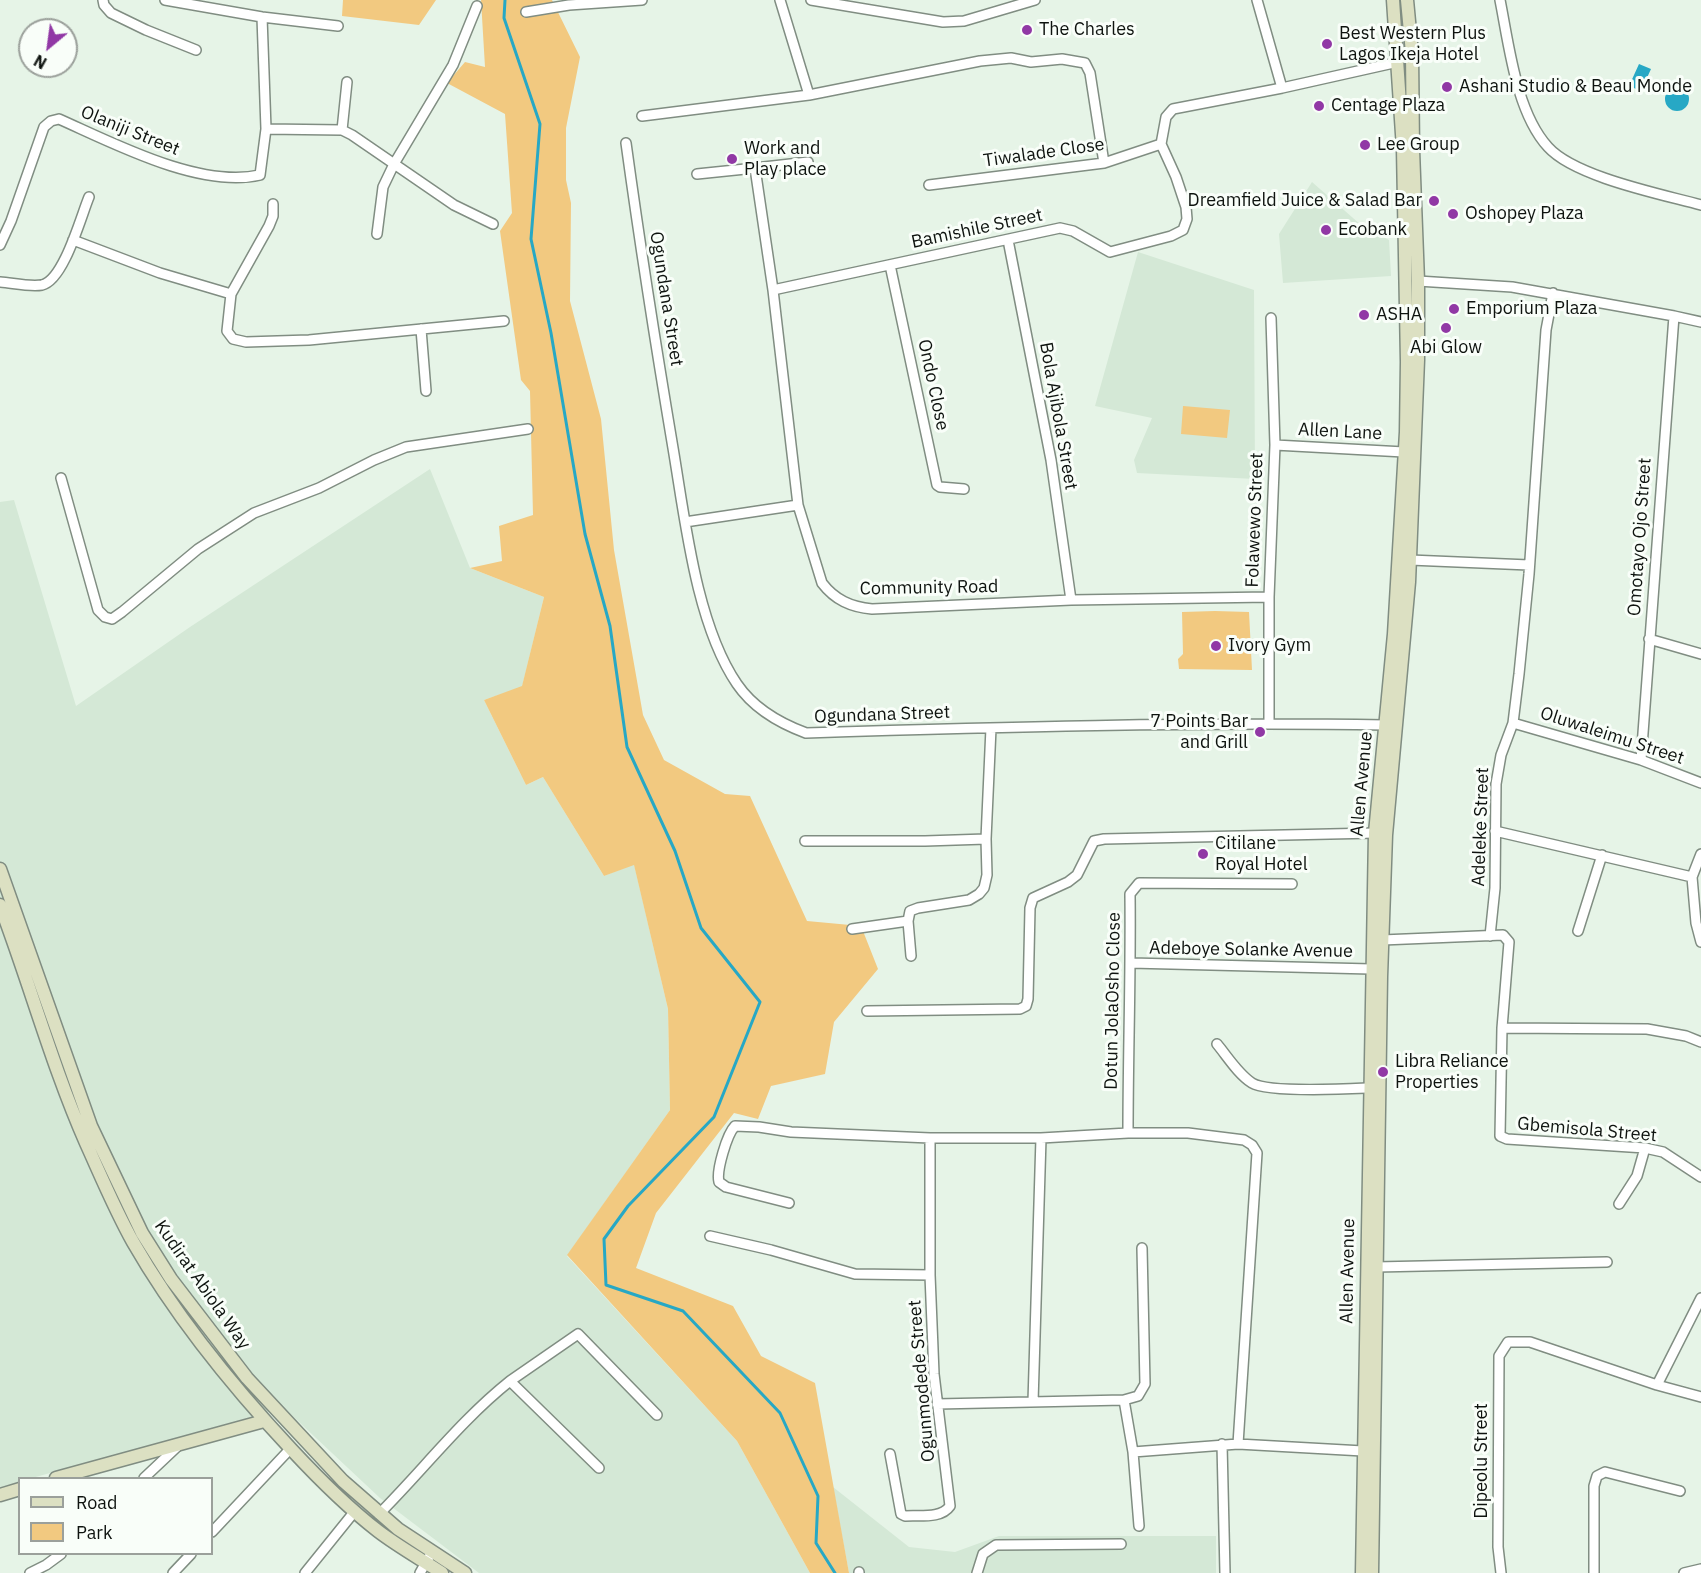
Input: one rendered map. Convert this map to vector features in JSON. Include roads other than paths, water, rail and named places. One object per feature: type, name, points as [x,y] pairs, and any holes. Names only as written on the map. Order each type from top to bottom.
[{"type":"main road","name":"Allen Avenue","points":[[1362,1573],[1375,833],[1399,560],[1407,363],[1403,149],[1393,0]]},
{"type":"main road","name":"Allen Avenue","points":[[1372,1573],[1382,940],[1386,835],[1410,560],[1418,371],[1412,53],[1407,0]]},
{"type":"main road","name":"Kudirat Abiola Way","points":[[0,869],[91,1126],[142,1233],[171,1279],[247,1378],[318,1456],[379,1514],[465,1573]]},
{"type":"main road","name":"Kudirat Abiola Way","points":[[0,905],[72,1108],[90,1152],[133,1241],[171,1301],[264,1421],[315,1475],[423,1568],[442,1573]]},
{"type":"main road","points":[[63,1477],[264,1421]]},
{"type":"main road","points":[[0,1494],[18,1490]]},
{"type":"street","points":[[103,0],[111,13],[196,50]]},
{"type":"street","points":[[165,0],[262,17],[338,26]]},
{"type":"street","points":[[526,12],[570,3],[642,0]]},
{"type":"street","points":[[780,0],[808,95]]},
{"type":"street","points":[[811,0],[847,3],[943,22],[964,21],[1007,5],[1035,0]]},
{"type":"street","points":[[1257,0],[1282,88]]},
{"type":"street","points":[[1500,0],[1516,83],[1530,117],[1549,149],[1579,169],[1597,176],[1701,205]]},
{"type":"street","points":[[377,234],[383,187],[394,164],[453,65],[477,6]]},
{"type":"street","points":[[262,17],[266,129],[342,130],[454,205],[493,224]]},
{"type":"street","points":[[642,116],[808,95],[980,61],[1011,58],[1031,62],[1075,60],[1085,63],[1090,73],[1104,163]]},
{"type":"street","points":[[1161,144],[1166,117],[1173,109],[1398,62]]},
{"type":"street","points":[[342,130],[347,81]]},
{"type":"street","name":"Olaniji Street","points":[[0,245],[11,221],[44,127],[51,121],[59,119],[157,161],[196,174],[249,178],[260,175],[266,129]]},
{"type":"street","name":"Ogundana Street","points":[[626,143],[645,280],[685,522],[701,597],[719,648],[737,684],[758,707],[782,724],[806,734],[1269,723],[1385,725]]},
{"type":"street","name":"Tiwalade Close","points":[[929,184],[1104,163],[1161,144]]},
{"type":"street","name":"Bamishile Street","points":[[772,290],[1060,228],[1073,231],[1104,249],[1117,252],[1171,237],[1183,230],[1187,219],[1186,207],[1161,144]]},
{"type":"street","points":[[697,174],[808,162]]},
{"type":"street","name":"Community Road","points":[[755,168],[798,505],[822,583],[829,592],[856,608],[872,609],[1071,600],[1269,597]]},
{"type":"street","points":[[0,282],[42,285],[57,275],[73,240],[88,197]]},
{"type":"street","points":[[273,204],[273,216],[269,226],[231,294],[227,331],[233,339],[246,342],[309,340],[504,321]]},
{"type":"street","points":[[73,240],[160,273],[231,294]]},
{"type":"street","name":"Bola Ajibola Street","points":[[1008,240],[1052,460],[1071,600]]},
{"type":"street","name":"Ondo Close","points":[[890,265],[937,485],[964,489]]},
{"type":"street","points":[[1418,282],[1512,287],[1701,322]]},
{"type":"street","name":"Adeleke Street","points":[[1490,936],[1495,888],[1496,784],[1501,755],[1513,723],[1545,342],[1553,293]]},
{"type":"street","name":"Omotayo Ojo Street","points":[[1641,760],[1674,316]]},
{"type":"street","name":"Folawewo Street","points":[[1269,723],[1269,597],[1275,445],[1271,318]]},
{"type":"street","points":[[421,329],[426,391]]},
{"type":"street","points":[[61,478],[98,610],[105,617],[112,619],[198,549],[254,513],[320,488],[374,460],[406,447],[528,429]]},
{"type":"street","name":"Allen Lane","points":[[1275,445],[1404,452]]},
{"type":"street","points":[[685,522],[798,505]]},
{"type":"street","points":[[1410,560],[1528,565]]},
{"type":"street","points":[[1649,639],[1701,654]]},
{"type":"street","name":"Oluwaleimu Street","points":[[1513,723],[1641,760],[1701,783]]},
{"type":"street","points":[[911,956],[908,921],[910,911],[969,900],[984,888],[987,875],[986,838],[991,728]]},
{"type":"street","points":[[1495,831],[1692,877]]},
{"type":"street","points":[[867,1011],[1020,1009],[1026,1006],[1030,908],[1033,898],[1068,882],[1077,875],[1094,841],[1104,838],[1375,833]]},
{"type":"street","points":[[805,841],[925,842],[986,838]]},
{"type":"street","points":[[1701,854],[1692,877],[1696,923],[1701,942]]},
{"type":"street","points":[[1578,931],[1602,855]]},
{"type":"street","name":"Dotun JolaOsho Close","points":[[1128,1133],[1130,894],[1139,883],[1292,884]]},
{"type":"street","points":[[852,929],[908,921]]},
{"type":"street","points":[[1382,940],[1503,935],[1509,942],[1502,1028],[1647,1029],[1686,1036],[1701,1042]]},
{"type":"street","name":"Adeboye Solanke Avenue","points":[[1131,963],[1371,969]]},
{"type":"street","name":"Gbemisola Street","points":[[1502,1028],[1500,1136],[1507,1139],[1645,1148],[1663,1152],[1701,1177]]},
{"type":"street","points":[[1217,1044],[1248,1080],[1256,1085],[1306,1090],[1369,1088]]},
{"type":"street","points":[[789,1203],[720,1184],[717,1175],[729,1136],[735,1126],[791,1132],[930,1138],[1041,1138],[1128,1133],[1188,1133],[1244,1140],[1252,1145],[1257,1154],[1238,1444]]},
{"type":"street","name":"Ogunmodede Street","points":[[890,1454],[901,1514],[905,1516],[946,1512],[950,1506],[949,1491],[937,1404],[930,1275],[930,1138]]},
{"type":"street","points":[[1033,1402],[1041,1138]]},
{"type":"street","points":[[1619,1204],[1636,1176],[1645,1148]]},
{"type":"street","points":[[710,1236],[771,1250],[855,1274],[930,1275]]},
{"type":"street","points":[[937,1404],[1124,1400],[1138,1396],[1145,1384],[1142,1248]]},
{"type":"street","points":[[1376,1267],[1606,1262]]},
{"type":"street","points":[[1701,1298],[1657,1385],[1701,1397]]},
{"type":"street","points":[[379,1514],[490,1397],[578,1334],[657,1415]]},
{"type":"street","name":"Dipeolu Street","points":[[1501,1573],[1498,1535],[1499,1356],[1502,1349],[1508,1342],[1530,1342],[1657,1385]]},
{"type":"street","points":[[510,1381],[599,1468]]},
{"type":"street","points":[[1124,1400],[1133,1452],[1138,1526]]},
{"type":"street","points":[[146,1477],[180,1443]]},
{"type":"street","points":[[1133,1452],[1222,1444],[1363,1451]]},
{"type":"street","points":[[1222,1444],[1225,1573]]},
{"type":"street","points":[[213,1531],[291,1449]]},
{"type":"street","points":[[1594,1573],[1594,1486],[1597,1476],[1605,1472],[1680,1491]]},
{"type":"street","points":[[305,1573],[355,1511]]},
{"type":"street","points":[[977,1573],[982,1554],[996,1545],[1121,1544]]},
{"type":"street","points":[[423,1568],[433,1551]]},
{"type":"street","points":[[30,1573],[59,1555]]},
{"type":"street","points":[[173,1573],[190,1555]]},
{"type":"street","points":[[1684,1573],[1701,1569]]},
{"type":"water","points":[[1639,64],[1651,69],[1641,91],[1629,86]]},
{"type":"water","points":[[1677,87],[1682,88],[1688,94],[1688,104],[1682,110],[1677,111],[1672,110],[1666,104],[1665,99],[1666,94],[1672,88]]},
{"type":"waterway","points":[[505,0],[504,18],[540,124],[531,239],[551,333],[585,534],[610,626],[627,747],[675,851],[701,928],[760,1002],[714,1117],[628,1206],[604,1239],[606,1285],[683,1311],[780,1413],[818,1496],[816,1543],[835,1573]]},
{"type":"place","name":"The Charles","points":[[1027,30]]},
{"type":"place","name":"Best Western Plus Lagos Ikeja Hotel","points":[[1327,44]]},
{"type":"place","name":"Ashani Studio & Beau Monde","points":[[1447,87]]},
{"type":"place","name":"Centage Plaza","points":[[1319,106]]},
{"type":"place","name":"Lee Group","points":[[1365,145]]},
{"type":"place","name":"Work and Play place","points":[[732,159]]},
{"type":"place","name":"Dreamfield Juice & Salad Bar","points":[[1434,201]]},
{"type":"place","name":"Oshopey Plaza","points":[[1453,214]]},
{"type":"place","name":"Ecobank","points":[[1326,230]]},
{"type":"place","name":"Emporium Plaza","points":[[1454,309]]},
{"type":"place","name":"ASHA","points":[[1364,315]]},
{"type":"place","name":"Abi Glow","points":[[1446,328]]},
{"type":"place","name":"Ivory Gym","points":[[1216,646]]},
{"type":"place","name":"7 Points Bar and Grill","points":[[1260,732]]},
{"type":"place","name":"Citilane Royal Hotel","points":[[1203,854]]},
{"type":"place","name":"Libra Reliance Properties","points":[[1383,1072]]}]
